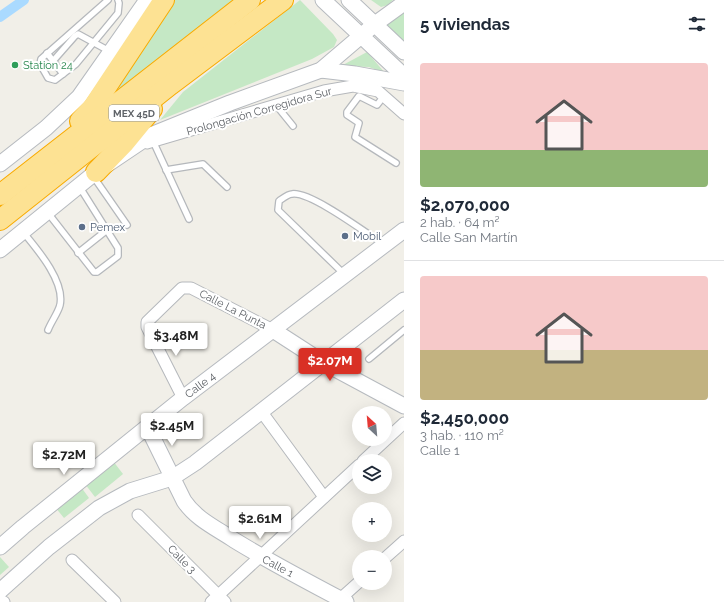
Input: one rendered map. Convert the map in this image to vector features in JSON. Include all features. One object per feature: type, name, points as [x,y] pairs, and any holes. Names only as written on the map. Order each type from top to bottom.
[{"type":"highway","points":[[39,164],[93,107],[164,0]]},
{"type":"highway","name":"MEX 45D","points":[[4,191],[250,0]]},
{"type":"highway","name":"MEX 45D","points":[[0,220],[170,85],[277,5]]},
{"type":"highway","points":[[94,174],[144,120],[170,85]]},
{"type":"main road","points":[[0,164],[46,128],[79,97],[147,0]]},
{"type":"main road","points":[[323,0],[404,76]]},
{"type":"main road","points":[[349,0],[404,52]]},
{"type":"main road","points":[[0,250],[94,174],[131,148],[158,132],[230,103],[321,70],[362,35],[404,3]]},
{"type":"main road","points":[[321,70],[355,74],[404,83]]},
{"type":"main road","name":"Calle 4","points":[[0,547],[183,398],[404,230]]},
{"type":"main road","points":[[0,591],[49,547],[99,508],[130,491],[172,478],[195,463],[404,300]]},
{"type":"main road","points":[[273,330],[324,363],[404,406]]},
{"type":"main road","name":"Calle 1","points":[[148,428],[172,478],[191,511],[201,519],[260,556],[343,600]]},
{"type":"street","name":"Prolongación Corregidora Sur","points":[[131,148],[324,91],[353,86],[378,91],[404,114]]},
{"type":"street","name":"Calle La Punta","points":[[183,398],[147,327],[147,322],[182,288],[190,288],[273,330]]},
{"type":"street","points":[[261,411],[324,497]]},
{"type":"street","points":[[371,454],[404,423]]},
{"type":"street","points":[[218,600],[260,556],[352,471]]},
{"type":"street","name":"Calle 3","points":[[138,515],[218,600]]},
{"type":"street","points":[[392,552],[404,541]]},
{"type":"street","points":[[72,560],[115,602]]},
{"type":"street","points":[[343,600],[352,590]]},
{"type":"street","points":[[0,600],[4,602]]},
{"type":"lane","points":[[108,0],[47,53],[40,61],[48,78],[55,80],[76,64],[118,13],[118,0]]},
{"type":"lane","points":[[53,61],[78,34],[111,52]]},
{"type":"lane","points":[[47,53],[63,74]]},
{"type":"lane","points":[[384,96],[377,105],[359,96],[347,112],[347,115],[359,123],[355,137],[396,163]]},
{"type":"lane","points":[[276,105],[293,126]]},
{"type":"lane","points":[[153,142],[189,219]]},
{"type":"lane","points":[[166,170],[199,163],[203,164],[227,186]]},
{"type":"lane","points":[[94,174],[127,225]]},
{"type":"lane","points":[[47,211],[94,272],[97,272],[118,256],[118,248],[79,186]]},
{"type":"lane","points":[[345,275],[278,210],[278,201],[291,194],[301,194],[318,202],[385,245]]},
{"type":"lane","points":[[78,253],[107,230]]},
{"type":"lane","points":[[23,232],[38,250],[60,289],[60,305],[48,330]]},
{"type":"lane","points":[[369,359],[404,330]]},
{"type":"green space","points":[[173,0],[237,0],[100,105]]},
{"type":"green space","points":[[300,0],[333,34],[337,40],[334,47],[312,59],[160,120],[183,92]]},
{"type":"green space","points":[[371,0],[393,0],[388,5],[381,7]]},
{"type":"green space","points":[[404,11],[404,44],[383,25]]},
{"type":"green space","points":[[367,52],[385,73],[369,67],[341,66]]},
{"type":"green space","points":[[113,461],[123,474],[95,497],[85,484]]},
{"type":"green space","points":[[81,487],[89,498],[64,518],[55,507]]},
{"type":"green space","points":[[0,557],[9,567],[0,575]]},
{"type":"waterway","points":[[0,17],[24,0]]},
{"type":"place","name":"Station 24","points":[[15,65]]},
{"type":"place","name":"Pemex","points":[[82,227]]},
{"type":"place","name":"Mobil","points":[[345,236]]}]
